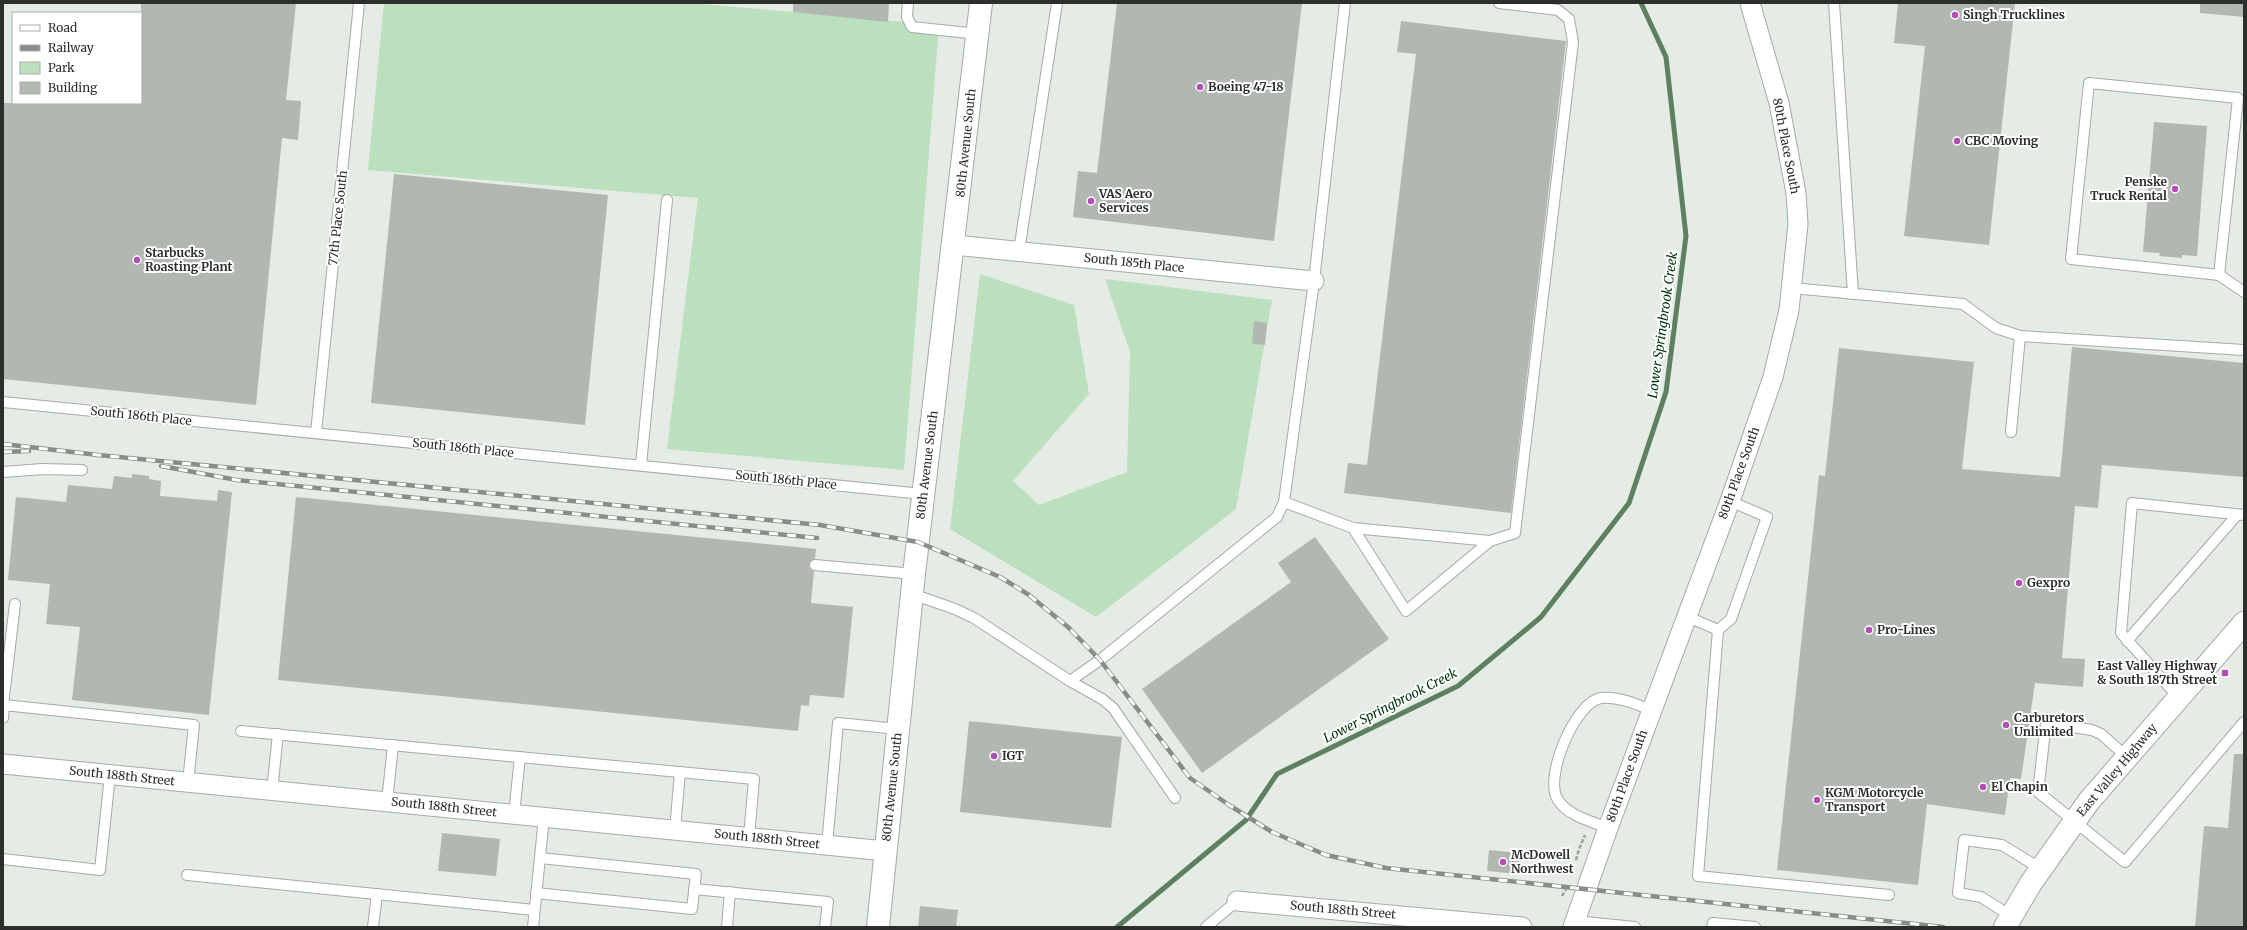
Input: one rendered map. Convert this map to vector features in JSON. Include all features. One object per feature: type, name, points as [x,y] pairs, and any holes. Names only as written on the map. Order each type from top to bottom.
[{"type":"street","name":"80th Avenue South","points":[[878,927],[923,494],[954,245],[981,3]]},
{"type":"street","name":"80th Place South","points":[[1574,924],[1651,710],[1730,501],[1775,371],[1789,310],[1798,224],[1796,193],[1781,110],[1750,3]]},
{"type":"street","name":"South 185th Place","points":[[954,245],[1314,281]]},
{"type":"street","name":"East Valley Highway","points":[[2008,922],[2041,869],[2089,801],[2244,623]]},
{"type":"street","name":"South 188th Street","points":[[3,764],[886,851]]},
{"type":"street","name":"South 188th Street","points":[[1236,900],[1522,927]]},
{"type":"lane","name":"77th Place South","points":[[316,433],[359,3]]},
{"type":"lane","points":[[908,3],[907,17],[912,27],[978,34]]},
{"type":"lane","points":[[1019,251],[1057,3]]},
{"type":"lane","points":[[1070,681],[1100,660],[1277,517],[1284,502],[1314,281],[1345,3]]},
{"type":"lane","points":[[1353,528],[1406,611],[1490,541],[1515,533],[1573,42],[1569,19],[1558,10],[1499,3]]},
{"type":"lane","points":[[1834,3],[1853,294]]},
{"type":"lane","points":[[2219,274],[2238,98],[2089,83],[2071,259],[2219,274],[2244,292]]},
{"type":"lane","points":[[641,466],[667,200]]},
{"type":"lane","points":[[1792,288],[1964,304],[1996,328],[2020,336],[2244,350]]},
{"type":"lane","points":[[2012,432],[2020,336]]},
{"type":"lane","name":"South 186th Place","points":[[3,402],[923,494]]},
{"type":"lane","points":[[3,472],[42,469],[82,470]]},
{"type":"lane","points":[[1730,501],[1767,517],[1731,619],[1718,630],[1698,876],[1889,895]]},
{"type":"lane","points":[[1284,502],[1353,528],[1490,541]]},
{"type":"lane","points":[[2179,698],[2120,633],[2132,503],[2241,515]]},
{"type":"lane","points":[[2127,641],[2241,515]]},
{"type":"lane","points":[[815,565],[913,584],[955,609],[974,618],[1070,681],[1102,698],[1114,708],[1176,798]]},
{"type":"lane","points":[[3,718],[7,648],[15,604]]},
{"type":"lane","points":[[1686,616],[1718,630]]},
{"type":"lane","points":[[1608,828],[1579,817],[1564,807],[1557,799],[1554,791],[1556,762],[1577,720],[1585,708],[1600,698],[1625,701],[1651,710]]},
{"type":"lane","points":[[4,705],[194,725],[188,782]]},
{"type":"lane","points":[[2127,757],[2101,734],[2092,730],[2046,723],[2038,792],[2125,862],[2244,722]]},
{"type":"lane","points":[[827,845],[838,723],[898,729]]},
{"type":"lane","points":[[241,731],[754,779],[749,837]]},
{"type":"lane","points":[[272,791],[278,734]]},
{"type":"lane","points":[[387,802],[393,745]]},
{"type":"lane","points":[[514,814],[520,757]]},
{"type":"lane","points":[[674,830],[680,772]]},
{"type":"lane","points":[[3,859],[100,870],[110,775]]},
{"type":"lane","points":[[532,927],[544,817]]},
{"type":"lane","points":[[2008,922],[1981,897],[1958,893],[1964,840],[2002,845],[2041,869]]},
{"type":"lane","points":[[536,893],[692,909],[696,874],[540,858]]},
{"type":"lane","points":[[186,875],[534,910]]},
{"type":"lane","points":[[694,889],[828,902],[825,927]]},
{"type":"lane","points":[[727,927],[730,892]]},
{"type":"lane","points":[[373,927],[377,894]]},
{"type":"lane","points":[[1206,927],[1236,900]]},
{"type":"lane","points":[[1712,927],[1713,923],[1755,927]]},
{"type":"lane","points":[[1574,924],[1634,927]]},
{"type":"green space","points":[[384,3],[691,3],[939,25],[904,470],[667,449],[698,198],[368,170]]},
{"type":"green space","points":[[980,274],[1074,305],[1089,394],[1013,481],[1039,505],[1127,472],[1130,352],[1105,279],[1272,300],[1236,509],[1096,617],[950,529]]},
{"type":"building","name":"Starbucks Roasting Plant","points":[[141,3],[296,3],[286,100],[301,101],[298,140],[282,138],[256,405],[3,379],[3,103],[142,104]]},
{"type":"building","points":[[793,3],[889,3],[888,22],[793,12]]},
{"type":"building","name":"Boeing 47-18","points":[[1117,3],[1302,3],[1274,241],[1073,217],[1078,171],[1097,173]]},
{"type":"building","name":"CBC Moving","points":[[1898,3],[2015,3],[1989,245],[1904,236],[1925,46],[1894,43]]},
{"type":"building","points":[[2200,3],[2244,3],[2244,17],[2200,13]]},
{"type":"building","points":[[1401,21],[1566,41],[1511,513],[1344,493],[1348,463],[1367,465],[1416,54],[1397,52]]},
{"type":"building","name":"Penske Truck Rental","points":[[2154,122],[2207,126],[2197,256],[2182,255],[2182,258],[2159,256],[2160,253],[2143,252]]},
{"type":"building","points":[[394,174],[608,195],[585,425],[371,403]]},
{"type":"building","points":[[1254,321],[1267,323],[1265,345],[1252,344]]},
{"type":"building","points":[[2072,347],[2244,363],[2244,477],[2102,465],[2098,508],[2075,506],[2062,658],[2085,659],[2083,687],[2035,683],[2021,779],[2010,778],[2005,815],[1927,804],[1918,885],[1777,870],[1819,475],[1825,476],[1839,348],[1974,362],[1962,469],[2060,477]]},
{"type":"building","points":[[132,474],[149,476],[149,479],[161,481],[160,496],[217,501],[218,490],[232,492],[209,715],[72,700],[80,627],[46,624],[50,584],[8,580],[16,497],[66,502],[68,485],[112,489],[114,476],[132,478]]},
{"type":"building","points":[[296,497],[816,549],[815,559],[809,564],[809,568],[814,571],[811,603],[853,607],[844,698],[810,695],[809,706],[801,705],[798,731],[278,680]]},
{"type":"building","points":[[1315,537],[1389,639],[1202,773],[1142,689],[1291,582],[1278,563]]},
{"type":"building","points":[[969,721],[1122,737],[1111,828],[960,812]]},
{"type":"building","points":[[2234,754],[2244,754],[2244,927],[2195,927],[2204,826],[2228,828]]},
{"type":"building","points":[[442,833],[500,839],[496,876],[438,871]]},
{"type":"building","name":"McDowell Northwest","points":[[1489,850],[1520,853],[1518,874],[1487,871]]},
{"type":"building","points":[[920,906],[958,910],[956,927],[918,927]]},
{"type":"waterway","name":"Lower Springbrook Creek","points":[[1117,927],[1246,820],[1277,774],[1458,686],[1541,617],[1629,503],[1666,392],[1686,236],[1666,57],[1641,3]]},
{"type":"railway","points":[[3,444],[98,455],[820,525],[918,542],[1000,577],[1029,595],[1068,627],[1100,660],[1190,778],[1272,832],[1326,855],[1386,868],[1943,927]]},
{"type":"railway","points":[[3,452],[29,451]]},
{"type":"railway","points":[[161,466],[237,480],[817,538]]},
{"type":"place","name":"Singh Trucklines","points":[[1955,15]]},
{"type":"place","name":"Boeing 47-18","points":[[1200,87]]},
{"type":"place","name":"CBC Moving","points":[[1957,141]]},
{"type":"place","name":"Penske Truck Rental","points":[[2175,189]]},
{"type":"place","name":"VAS Aero Services","points":[[1091,201]]},
{"type":"place","name":"Starbucks Roasting Plant","points":[[137,260]]},
{"type":"place","name":"Gexpro","points":[[2019,583]]},
{"type":"place","name":"Pro-Lines","points":[[1869,630]]},
{"type":"place","name":"East Valley Highway & South 187th Street","points":[[2225,673]]},
{"type":"place","name":"Carburetors Unlimited","points":[[2006,725]]},
{"type":"place","name":"IGT","points":[[994,756]]},
{"type":"place","name":"El Chapin","points":[[1983,787]]},
{"type":"place","name":"KGM Motorcycle Transport","points":[[1817,800]]},
{"type":"place","name":"McDowell Northwest","points":[[1503,862]]}]
